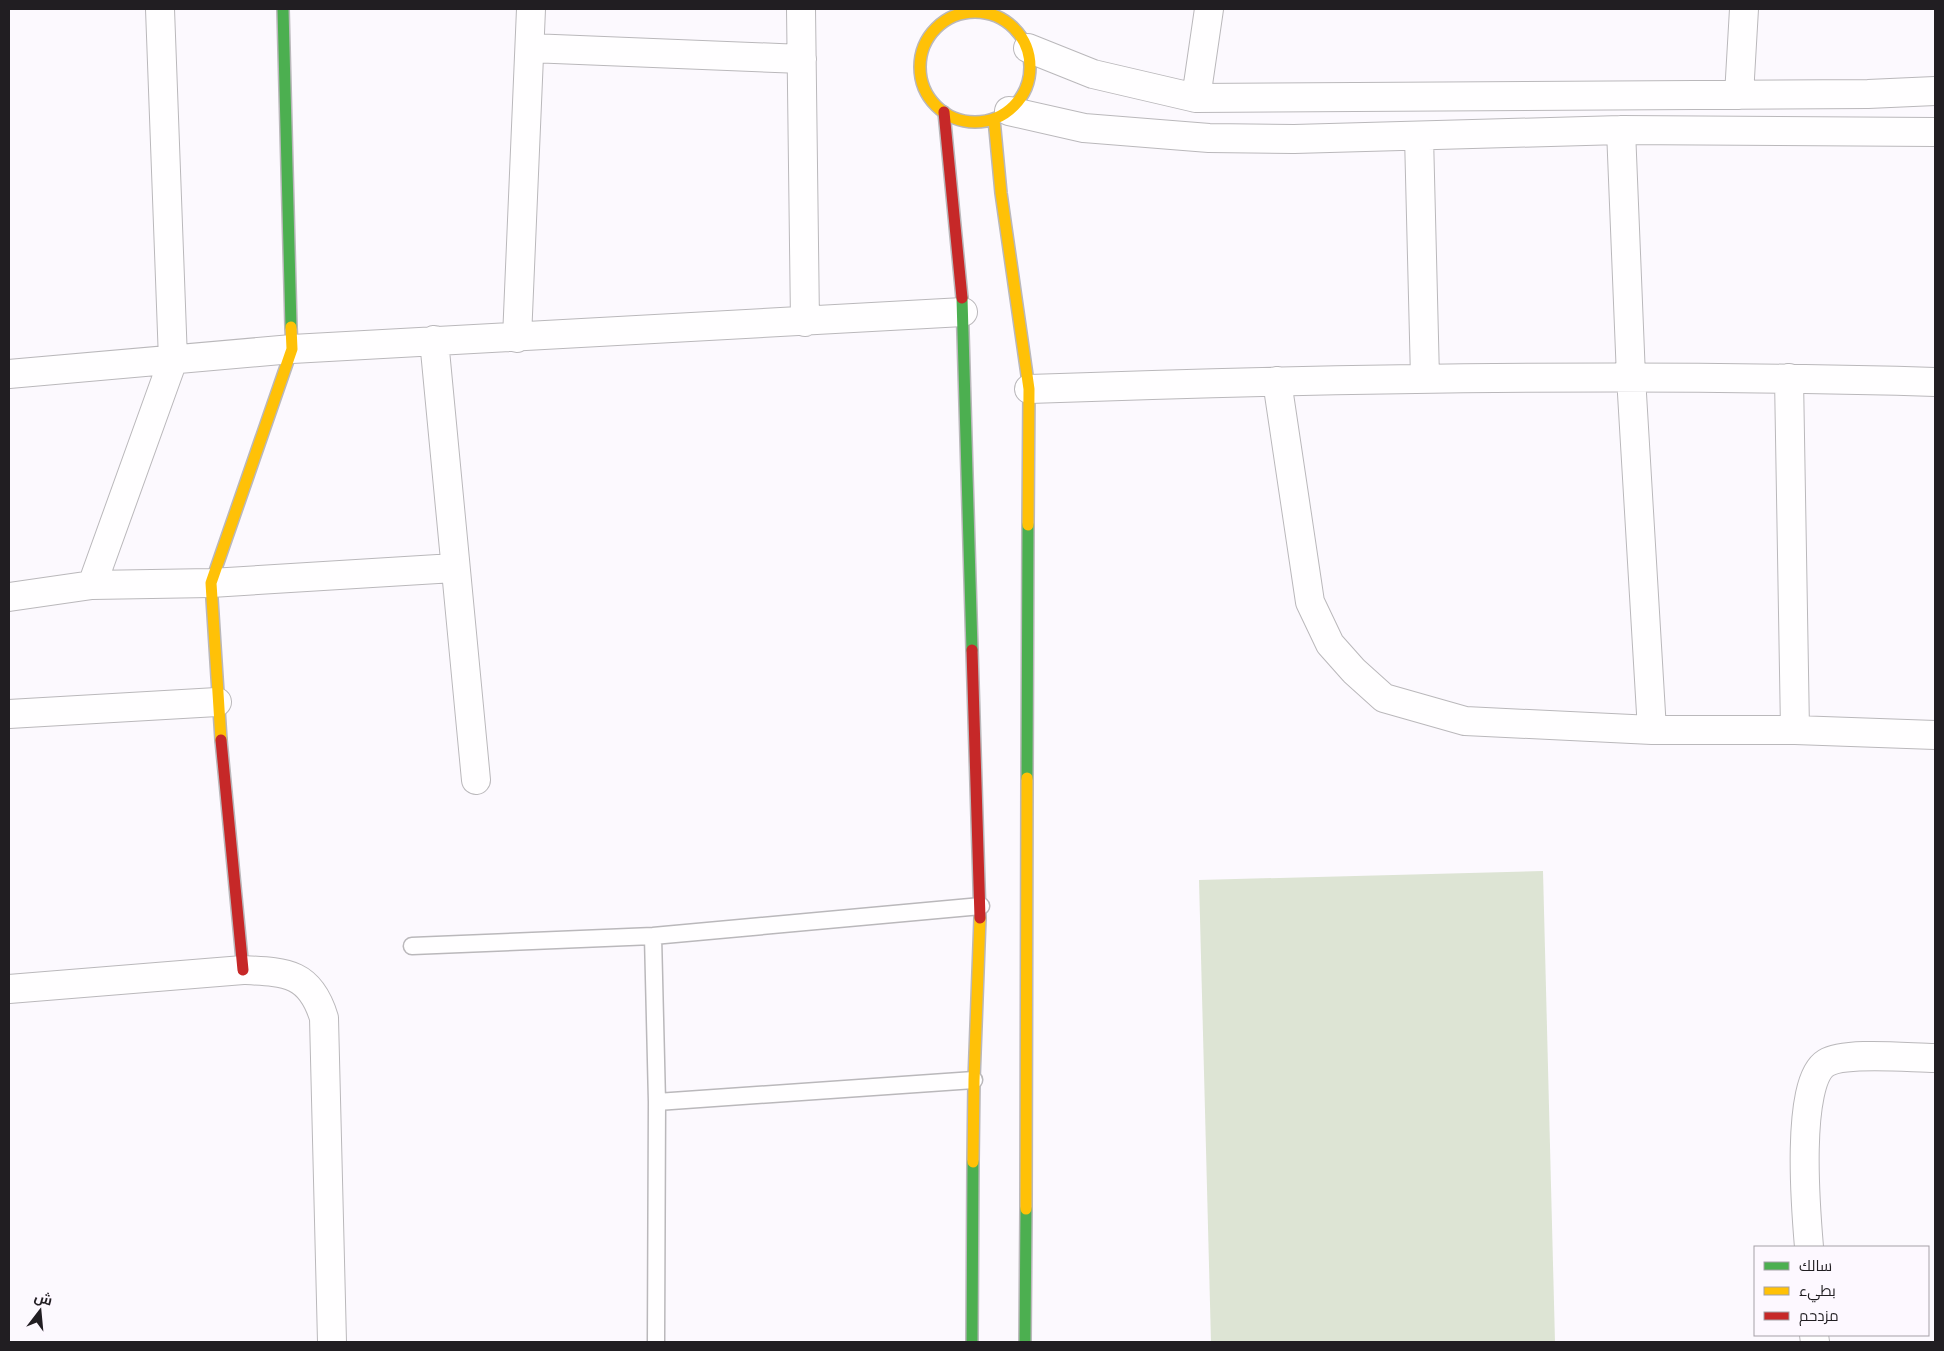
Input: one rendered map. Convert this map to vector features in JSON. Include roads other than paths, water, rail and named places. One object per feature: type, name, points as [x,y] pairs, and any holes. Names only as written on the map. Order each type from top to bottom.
[{"type":"main road","points":[[243,970],[216,702],[211,583],[292,349],[283,9]]},
{"type":"main road","points":[[940,9],[942,22]]},
{"type":"main road","points":[[1019,17],[1031,66],[1028,83],[1021,98],[1001,115],[976,122],[959,120],[944,112],[931,100],[923,85],[920,68],[922,51],[930,35],[942,22],[957,14],[974,11],[991,14],[1007,21],[1024,41]]},
{"type":"main road","points":[[944,112],[962,312],[976,819],[981,906],[974,1080],[972,1342]]},
{"type":"main road","points":[[1001,115],[1001,193],[1029,389],[1025,1342]]},
{"type":"street","points":[[92,585],[173,360],[160,9]]},
{"type":"street","points":[[517,338],[531,9]]},
{"type":"street","points":[[801,9],[805,322]]},
{"type":"street","points":[[1196,98],[1209,9]]},
{"type":"street","points":[[1739,95],[1744,9]]},
{"type":"street","points":[[1024,41],[1093,74],[1196,98],[1868,94],[1935,91]]},
{"type":"street","points":[[530,48],[802,59]]},
{"type":"street","points":[[1001,115],[1084,128],[1209,138],[1419,136],[1621,130],[1935,132]]},
{"type":"street","points":[[1621,130],[1631,377],[1652,730]]},
{"type":"street","points":[[1419,136],[1426,378]]},
{"type":"street","points":[[9,374],[292,349],[962,312]]},
{"type":"street","points":[[434,340],[454,568],[476,780]]},
{"type":"street","points":[[1029,389],[1426,378],[1789,378],[1935,382]]},
{"type":"street","points":[[1789,378],[1795,730]]},
{"type":"street","points":[[1277,381],[1310,602],[1330,644],[1354,671],[1384,698],[1465,721],[1652,730],[1795,730],[1935,735]]},
{"type":"street","points":[[9,597],[92,585],[211,583],[454,568]]},
{"type":"street","points":[[9,714],[216,702]]},
{"type":"street","points":[[9,989],[243,970],[278,972],[294,977],[307,986],[318,998],[324,1018],[332,1342]]},
{"type":"street","points":[[1808,1246],[1805,1128],[1808,1096],[1814,1076],[1825,1063],[1843,1057],[1935,1058]]},
{"type":"lane","points":[[412,946],[653,936],[981,906]]},
{"type":"lane","points":[[653,936],[657,1102],[656,1342]]},
{"type":"lane","points":[[657,1102],[974,1080]]}]
